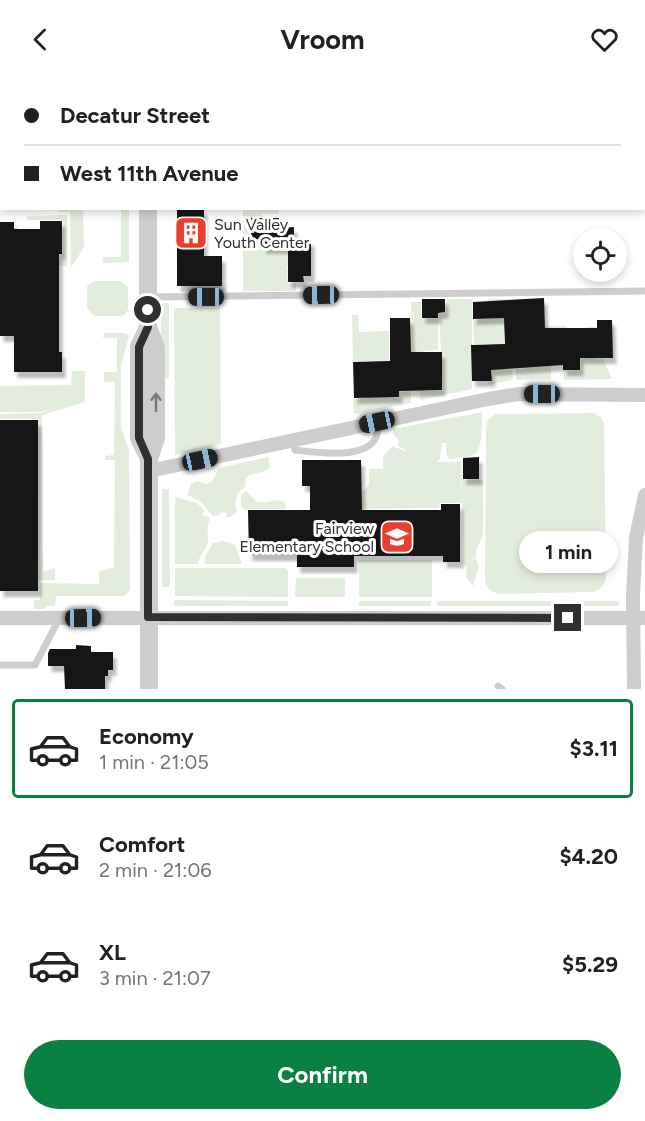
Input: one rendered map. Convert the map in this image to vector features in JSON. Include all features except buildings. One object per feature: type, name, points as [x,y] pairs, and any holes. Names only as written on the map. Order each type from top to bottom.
[{"type":"street","points":[[148,210],[148,327],[156,348],[156,438],[148,465],[149,689]]},
{"type":"street","points":[[148,465],[294,440],[519,394],[645,395]]},
{"type":"street","points":[[634,689],[639,618],[636,538],[645,495]]},
{"type":"street","points":[[0,618],[639,618]]},
{"type":"lane","points":[[148,297],[645,291]]},
{"type":"lane","points":[[294,440],[295,450],[315,453],[355,453],[371,445],[376,439],[379,432],[377,422]]},
{"type":"lane","points":[[0,665],[35,665],[59,618]]},
{"type":"green space","points":[[59,210],[83,210],[84,247],[71,268],[70,212],[59,212]]},
{"type":"green space","points":[[121,210],[129,210],[129,262],[103,263],[103,257],[121,257]]},
{"type":"green space","points":[[243,210],[279,210],[279,214],[262,214],[262,217],[251,218],[251,240],[262,240],[262,248],[243,248]]},
{"type":"green space","points":[[67,215],[67,266],[59,266],[59,255],[63,254],[63,220],[27,220],[27,216]]},
{"type":"green space","points":[[243,249],[297,249],[297,266],[287,266],[288,283],[296,284],[296,291],[243,291]]},
{"type":"green space","points":[[95,281],[121,281],[128,287],[128,310],[123,316],[94,316],[87,308],[87,286]]},
{"type":"green space","points":[[446,299],[472,299],[472,389],[420,400],[419,363],[412,354],[411,302],[421,302],[421,318],[438,319],[438,350],[423,351],[424,391],[443,391],[439,314],[446,313]]},
{"type":"green space","points":[[488,299],[509,299],[509,317],[528,326],[567,326],[567,341],[551,348],[551,379],[516,380],[516,369],[526,369],[525,347],[504,334],[505,370],[512,370],[513,379],[489,385],[488,382],[492,381],[491,344],[474,344],[473,320],[488,319]]},
{"type":"green space","points":[[161,303],[169,303],[169,378],[161,378]]},
{"type":"green space","points":[[174,308],[220,308],[221,444],[175,455]]},
{"type":"green space","points":[[352,315],[358,315],[359,332],[389,331],[389,364],[353,361]]},
{"type":"green space","points":[[586,327],[596,327],[597,359],[603,359],[612,379],[564,380],[563,371],[581,370],[580,343],[586,343]]},
{"type":"green space","points":[[104,333],[125,333],[129,336],[121,365],[121,428],[129,450],[130,590],[124,596],[56,596],[55,606],[34,609],[34,600],[40,600],[40,583],[99,584],[99,572],[114,567],[115,460],[105,460],[105,456],[114,455],[115,382],[104,382],[104,372],[117,372],[117,338],[103,338]]},
{"type":"green space","points":[[406,364],[410,364],[411,403],[354,414],[353,399],[366,399],[366,392],[386,365],[387,398],[399,398],[399,392],[406,392]]},
{"type":"green space","points":[[72,371],[85,371],[85,402],[42,415],[43,572],[55,568],[55,580],[39,580],[38,419],[0,419],[0,414],[41,413],[53,409],[40,412],[0,412],[0,386],[71,385]]},
{"type":"green space","points":[[482,412],[481,435],[477,452],[469,457],[450,459],[446,454],[446,443],[442,443],[440,459],[437,462],[461,462],[462,501],[462,480],[483,480],[483,535],[476,551],[476,558],[468,562],[476,559],[479,567],[473,586],[466,577],[467,567],[463,564],[462,503],[440,503],[439,508],[354,509],[354,491],[363,491],[369,485],[369,469],[383,469],[383,457],[392,446],[405,451],[405,454],[406,450],[398,446],[399,440],[394,435],[393,429]]},
{"type":"green space","points":[[594,413],[601,417],[604,424],[605,583],[600,589],[592,592],[499,594],[493,592],[485,581],[486,427],[488,419],[496,414]]},
{"type":"green space","points":[[268,457],[270,467],[246,478],[245,487],[236,498],[237,512],[230,517],[226,517],[227,513],[221,512],[220,515],[213,516],[200,501],[187,495],[191,484],[197,481],[206,484],[212,481],[219,468]]},
{"type":"green space","points":[[162,489],[169,489],[170,587],[162,587]]},
{"type":"green space","points":[[246,491],[257,502],[284,501],[286,509],[247,509],[247,511],[241,507],[241,495]]},
{"type":"green space","points":[[175,497],[197,503],[205,511],[202,514],[205,517],[207,515],[210,519],[207,545],[198,564],[175,564]]},
{"type":"green space","points":[[223,541],[235,545],[242,564],[204,564],[213,543]]},
{"type":"green space","points":[[359,560],[432,560],[432,597],[359,597]]},
{"type":"green space","points":[[175,568],[285,568],[288,571],[288,597],[175,596]]},
{"type":"green space","points":[[296,578],[345,578],[345,597],[295,597]]},
{"type":"green space","points":[[174,600],[288,601],[288,606],[174,606]]},
{"type":"green space","points":[[359,601],[431,601],[431,606],[359,606]]},
{"type":"green space","points":[[437,601],[619,601],[619,606],[437,606]]},
{"type":"place","name":"Sun Valley Youth Center","points":[[191,233]]},
{"type":"place","name":"Fairview Elementary School","points":[[397,537]]},
{"type":"route","points":[[148,310],[148,327],[139,347],[139,438],[148,459],[148,617],[568,618]]}]
